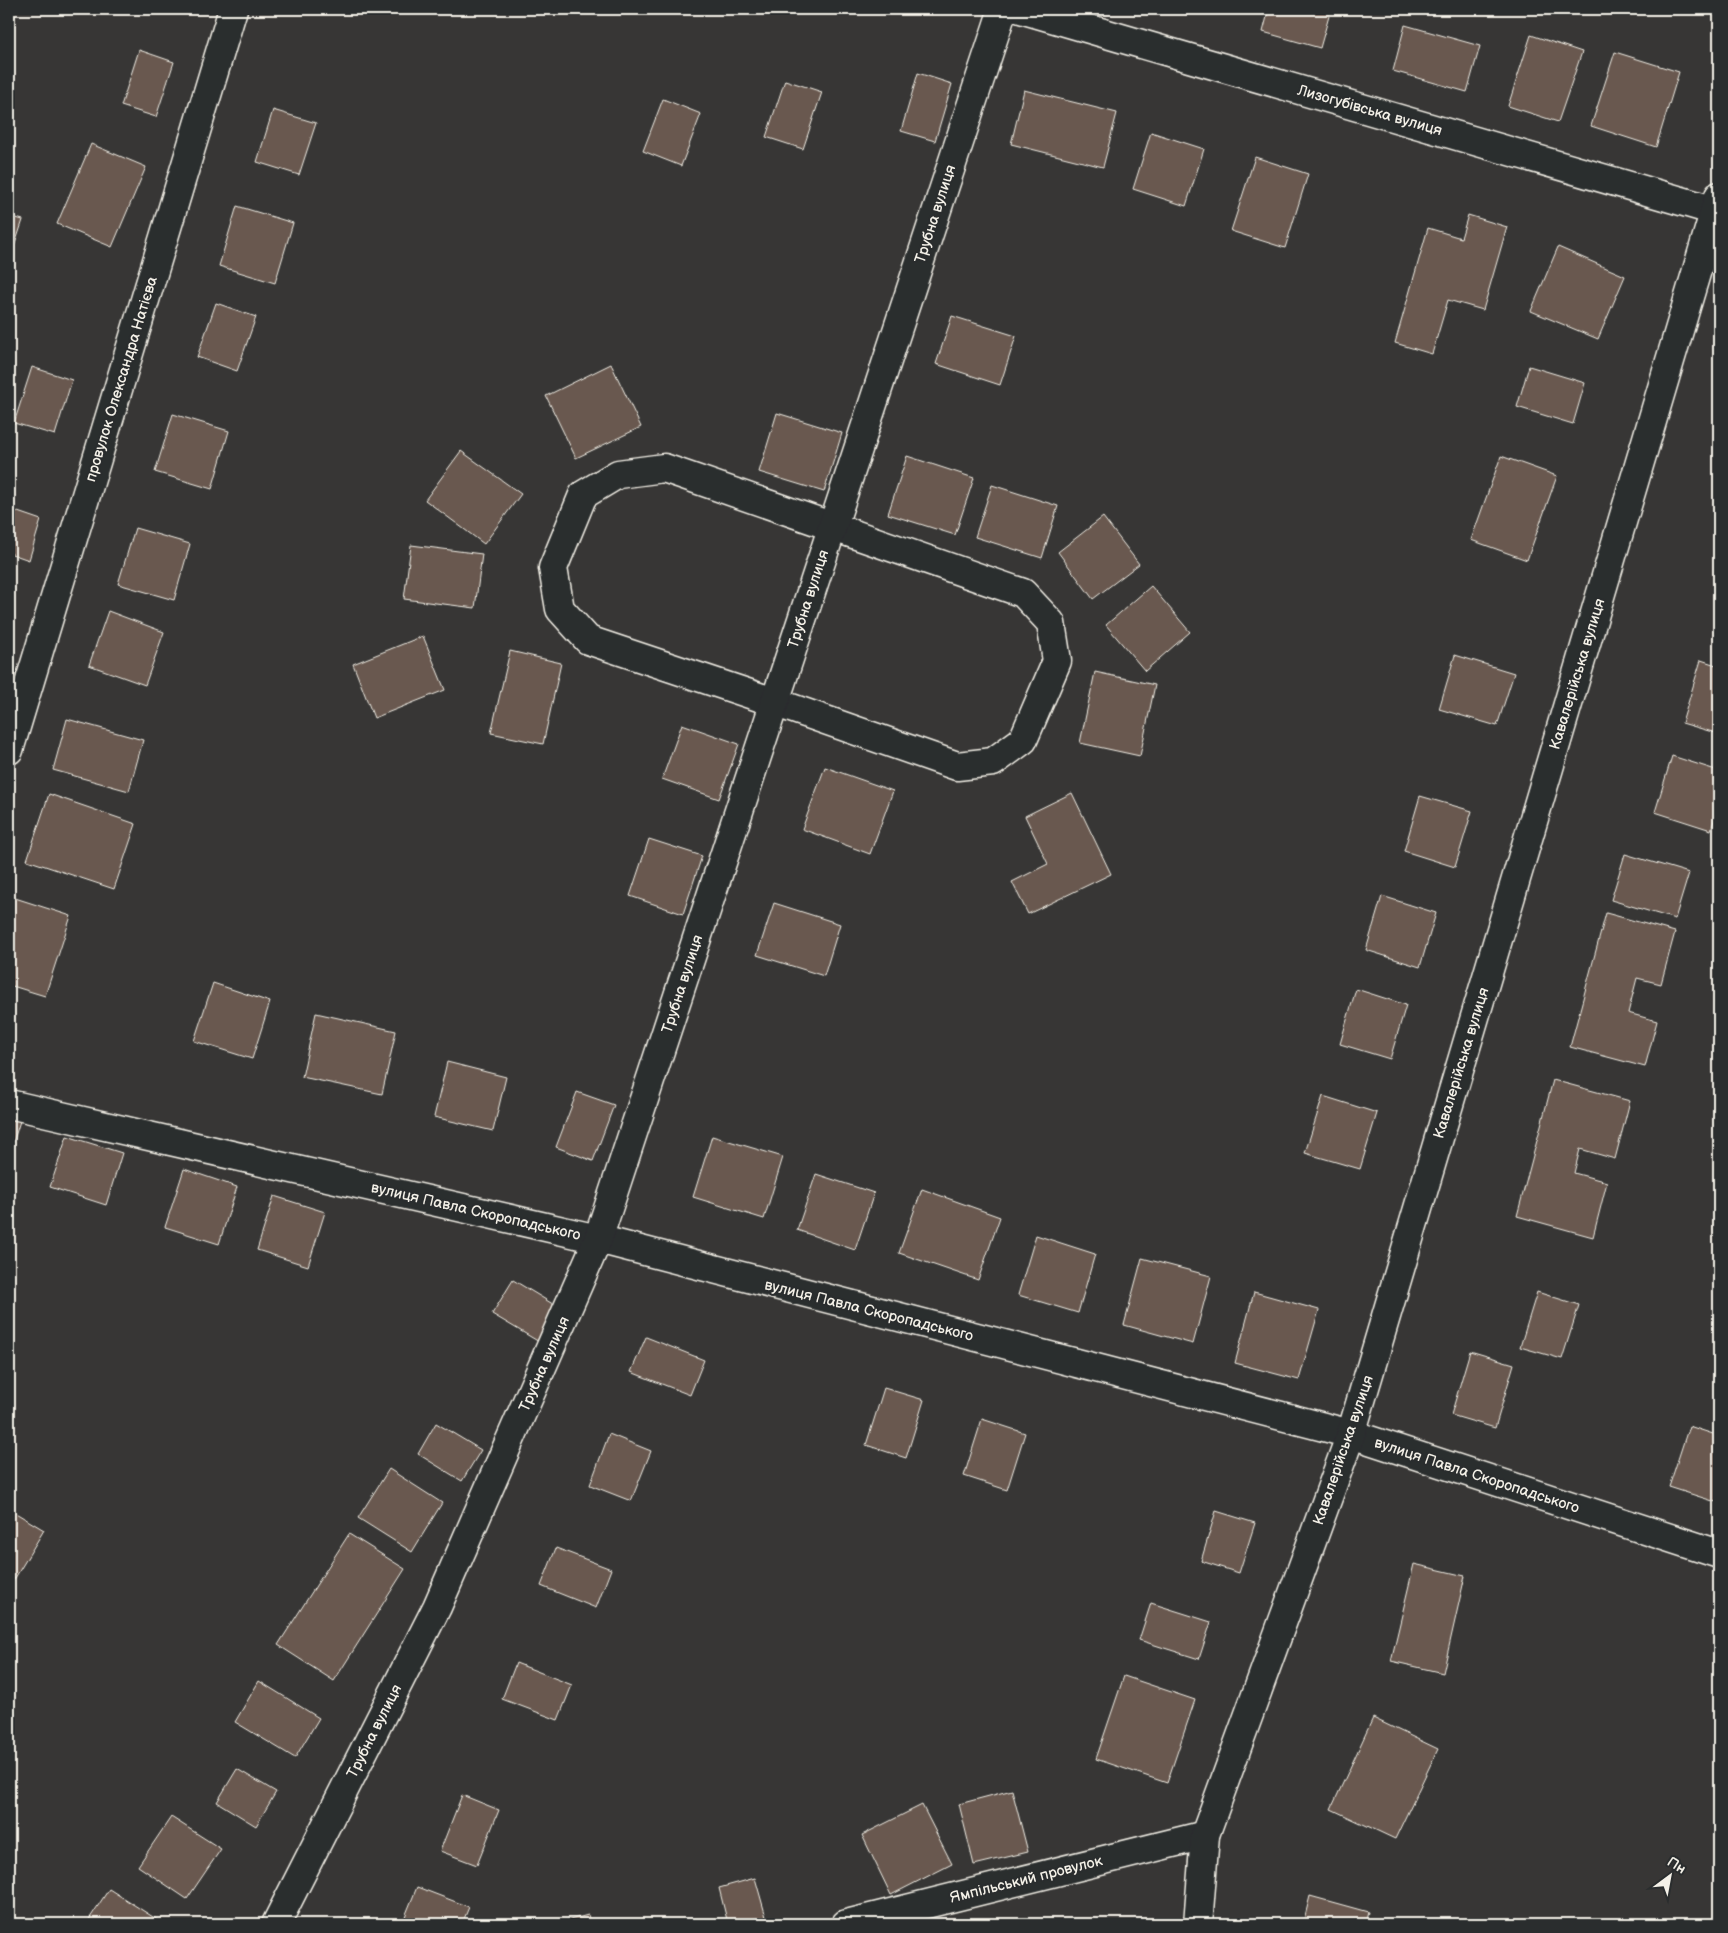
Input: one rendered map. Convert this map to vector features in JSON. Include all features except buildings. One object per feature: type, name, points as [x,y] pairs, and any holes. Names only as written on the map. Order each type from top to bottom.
[{"type":"street","name":"провулок Олександра Натієва","points":[[9,750],[233,9]]},
{"type":"street","name":"Трубна вулиця","points":[[276,1924],[437,1607],[598,1240],[1003,9]]},
{"type":"street","name":"Лизогубівська вулиця","points":[[1021,9],[1718,206]]},
{"type":"street","name":"Кавалерійська вулиця","points":[[1198,1924],[1205,1835],[1351,1434],[1718,206]]},
{"type":"street","points":[[664,468],[1023,594],[1051,623],[1057,661],[1023,740],[993,762],[957,766],[774,702],[588,640],[560,608],[554,568],[583,495],[618,474],[664,468]]},
{"type":"street","name":"вулиця Павла Скоропадського","points":[[9,1104],[598,1240],[1351,1434],[1719,1554]]},
{"type":"street","name":"Ямпільський провулок","points":[[846,1924],[1205,1835]]}]
